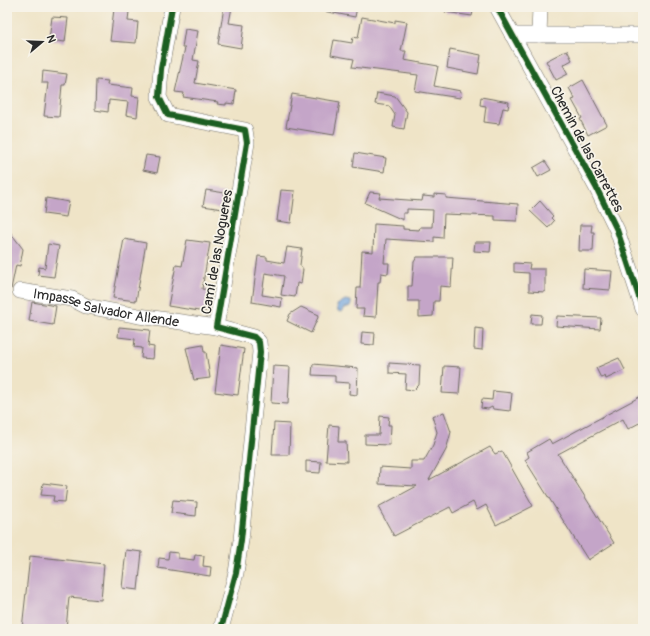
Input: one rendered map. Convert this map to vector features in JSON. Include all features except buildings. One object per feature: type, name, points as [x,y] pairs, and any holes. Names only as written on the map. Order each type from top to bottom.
[{"type":"street","name":"Camí de las Nogueres","points":[[172,7],[161,69],[159,97],[168,116],[244,130],[248,143],[216,327],[254,337],[259,342],[260,352],[237,566],[221,629]]},
{"type":"street","name":"Chemin de las Carrettes","points":[[497,7],[596,187],[617,230],[643,309]]},
{"type":"street","points":[[539,35],[540,7]]},
{"type":"street","points":[[512,35],[643,35]]},
{"type":"street","name":"Impasse Salvador Allende","points":[[20,291],[72,299],[86,306],[139,316],[216,327]]},
{"type":"water","points":[[345,300],[351,301],[351,306],[345,308],[342,312],[338,311],[337,305]]},
{"type":"cycle path","points":[[172,7],[161,69],[159,97],[168,115],[245,130],[247,143],[216,327],[254,337],[259,342],[260,352],[241,540],[236,573],[221,629]]},
{"type":"cycle path","points":[[497,7],[596,187],[617,230],[643,309]]}]
